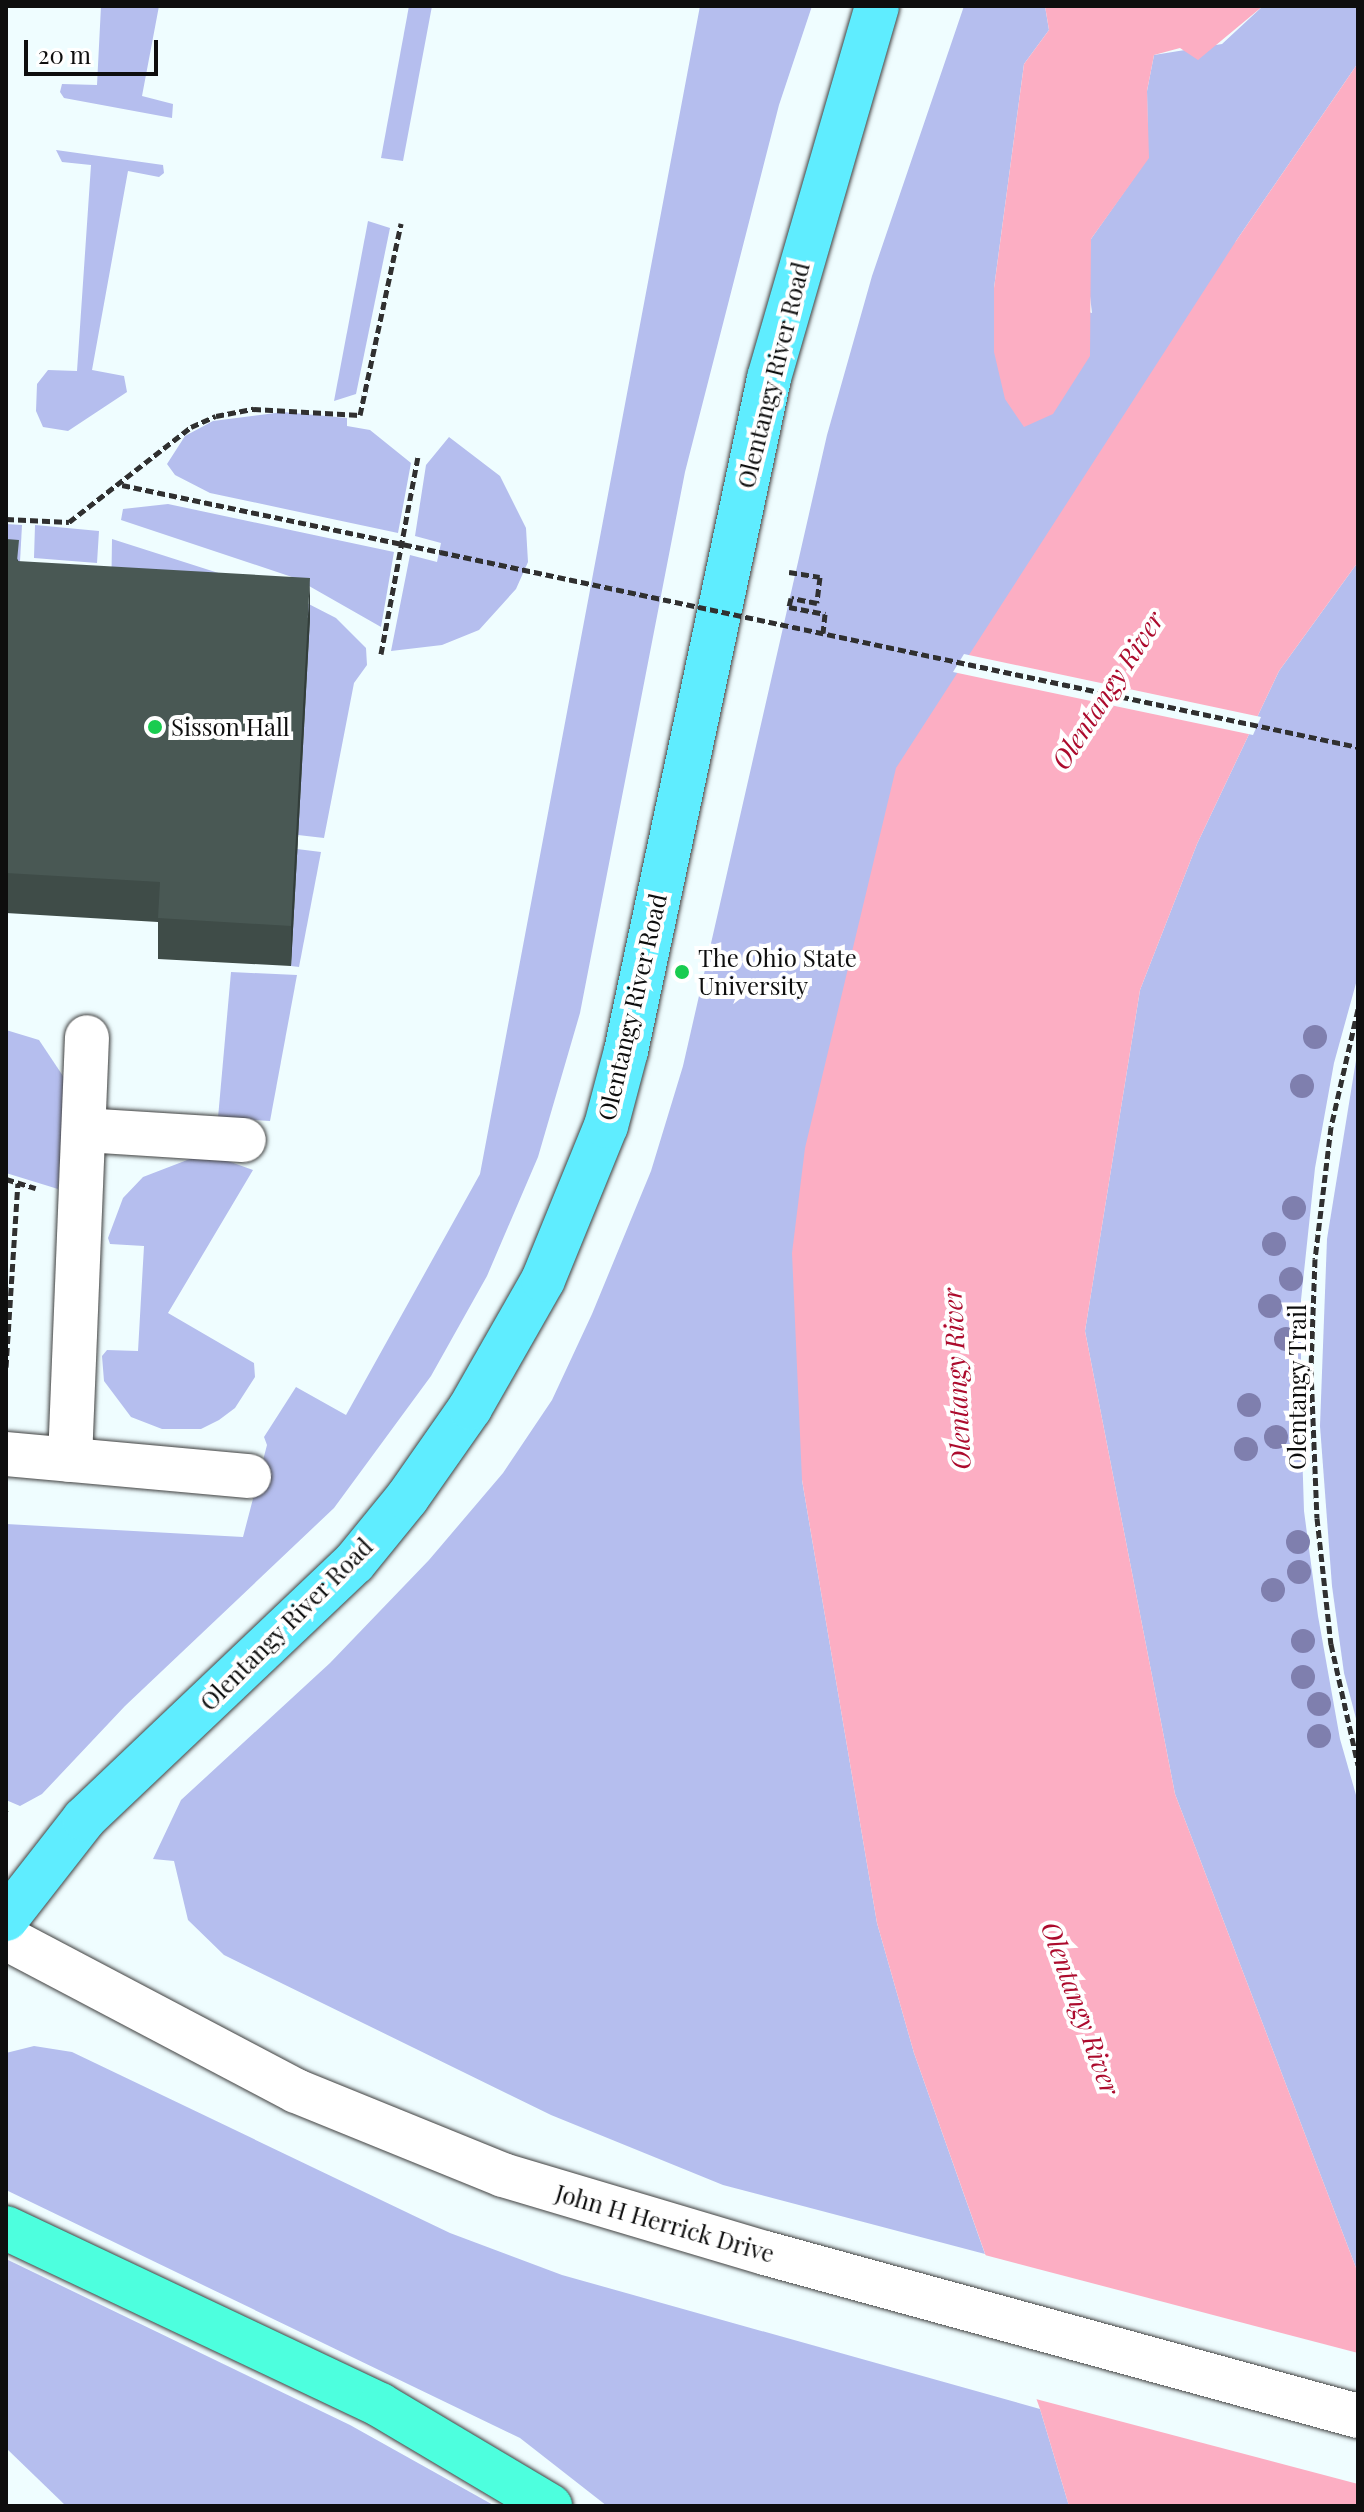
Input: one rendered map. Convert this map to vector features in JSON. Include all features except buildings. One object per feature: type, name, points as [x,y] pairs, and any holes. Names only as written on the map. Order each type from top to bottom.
[{"type":"highway","points":[[9,2229],[380,2405],[550,2506]]},
{"type":"main road","name":"Olentangy River Road","points":[[6,1919],[84,1819],[354,1563],[407,1498],[470,1408],[543,1280],[606,1126],[626,1051],[769,378],[877,6]]},
{"type":"street","points":[[70,1460],[87,1037]]},
{"type":"street","points":[[84,1130],[244,1140]]},
{"type":"street","points":[[6,1454],[249,1476]]},
{"type":"street","name":"John H Herrick Drive","points":[[6,1938],[184,2037],[397,2134],[503,2175],[765,2253],[1358,2416]]},
{"type":"path","points":[[6,519],[69,522],[121,485],[191,427],[216,416],[253,409],[360,415],[401,223]]},
{"type":"path","points":[[381,654],[405,545],[418,457]]},
{"type":"path","points":[[121,485],[1358,747]]},
{"type":"path","points":[[789,572],[820,577],[817,603],[791,598],[789,607],[825,614],[823,633]]},
{"type":"path","name":"Olentangy Trail","points":[[1358,1009],[1331,1127],[1315,1259],[1311,1370],[1317,1518],[1331,1644],[1358,1765]]},
{"type":"path","points":[[6,1367],[18,1183]]},
{"type":"shaded area","points":[[101,6],[159,6],[142,96],[173,104],[172,118],[64,98],[60,92],[62,84],[97,85]]},
{"type":"shaded area","points":[[409,6],[432,6],[403,161],[381,158]]},
{"type":"shaded area","points":[[700,6],[812,6],[779,105],[685,472],[580,1013],[538,1157],[487,1276],[431,1376],[334,1508],[125,1706],[42,1794],[20,1806],[6,1800],[6,1524],[243,1537],[267,1445],[264,1437],[296,1387],[346,1415],[480,1174]]},
{"type":"shaded area","points":[[964,6],[1045,6],[1049,30],[1024,64],[994,288],[1092,313],[1088,279],[1091,239],[1148,158],[1147,91],[1154,55],[1222,44],[1263,6],[1358,6],[1358,63],[1236,241],[802,1480],[877,1923],[914,2053],[985,2254],[723,2185],[551,2115],[224,1955],[188,1920],[174,1861],[153,1859],[181,1800],[330,1663],[429,1560],[503,1473],[552,1400],[592,1314],[651,1171],[683,1066],[827,435],[872,276]]},
{"type":"shaded area","points":[[56,150],[163,165],[164,173],[159,177],[128,171],[92,370],[124,376],[127,392],[68,431],[43,427],[36,411],[37,384],[48,370],[77,371],[91,165],[62,162]]},
{"type":"shaded area","points":[[368,221],[390,228],[356,394],[334,401]]},
{"type":"shaded area","points":[[283,412],[347,418],[347,426],[370,430],[411,463],[398,533],[210,493],[175,475],[167,464],[185,436],[213,421]]},
{"type":"shaded area","points":[[449,437],[500,476],[526,528],[528,562],[516,589],[479,630],[442,645],[391,651],[410,555],[437,562],[441,543],[415,536],[426,465]]},
{"type":"shaded area","points":[[168,504],[394,552],[381,627],[295,578],[121,520],[123,509]]},
{"type":"shaded area","points":[[6,524],[22,525],[19,580],[6,579]]},
{"type":"shaded area","points":[[35,525],[99,531],[97,563],[34,558]]},
{"type":"shaded area","points":[[112,539],[297,598],[336,618],[366,648],[367,665],[354,683],[324,838],[298,835],[310,619],[111,607]]},
{"type":"shaded area","points":[[1358,562],[1358,976],[1334,1063],[1315,1168],[1301,1300],[1301,1416],[1304,1511],[1318,1616],[1340,1739],[1358,1802],[1358,2273],[1175,1794],[1085,1331],[1140,990],[1197,844],[1279,671]]},
{"type":"shaded area","points":[[297,849],[321,852],[299,967],[291,966]]},
{"type":"shaded area","points":[[231,972],[297,975],[270,1121],[218,1118]]},
{"type":"shaded area","points":[[6,1030],[39,1040],[65,1079],[58,1189],[6,1173]]},
{"type":"shaded area","points":[[1358,1048],[1358,1726],[1344,1673],[1332,1586],[1320,1426],[1327,1239]]},
{"type":"shaded area","points":[[195,1157],[225,1160],[253,1170],[168,1313],[254,1363],[255,1377],[235,1408],[219,1420],[201,1429],[162,1429],[131,1417],[104,1381],[102,1356],[107,1350],[138,1351],[144,1246],[110,1244],[108,1238],[123,1198],[143,1177]]},
{"type":"shaded area","points":[[34,2046],[72,2052],[450,2233],[562,2275],[1040,2409],[1069,2506],[607,2506],[520,2438],[6,2190],[6,2053]]},
{"type":"shaded area","points":[[6,2259],[350,2425],[495,2506],[66,2506],[6,2448]]},
{"type":"water","points":[[1045,6],[1263,6],[1198,60],[1180,48],[1154,55],[1147,91],[1149,158],[1091,239],[1090,356],[1053,414],[1024,427],[1005,399],[994,352],[994,288],[1024,64],[1049,30]]},
{"type":"water","name":"Olentangy River","points":[[1358,63],[1358,562],[1279,671],[1197,844],[1140,990],[1085,1331],[1175,1794],[1358,2273],[1358,2506],[1069,2506],[1040,2409],[914,2053],[877,1923],[802,1480],[792,1253],[805,1148],[896,768],[1236,241]]},
{"type":"pier","points":[[964,654],[1261,717],[1253,735],[953,672]]},
{"type":"pier","points":[[981,2254],[1358,2353],[1358,2484],[1032,2398]]},
{"type":"place","name":"Sisson Hall","points":[[155,727]]},
{"type":"place","name":"The Ohio State University","points":[[682,972]]}]
